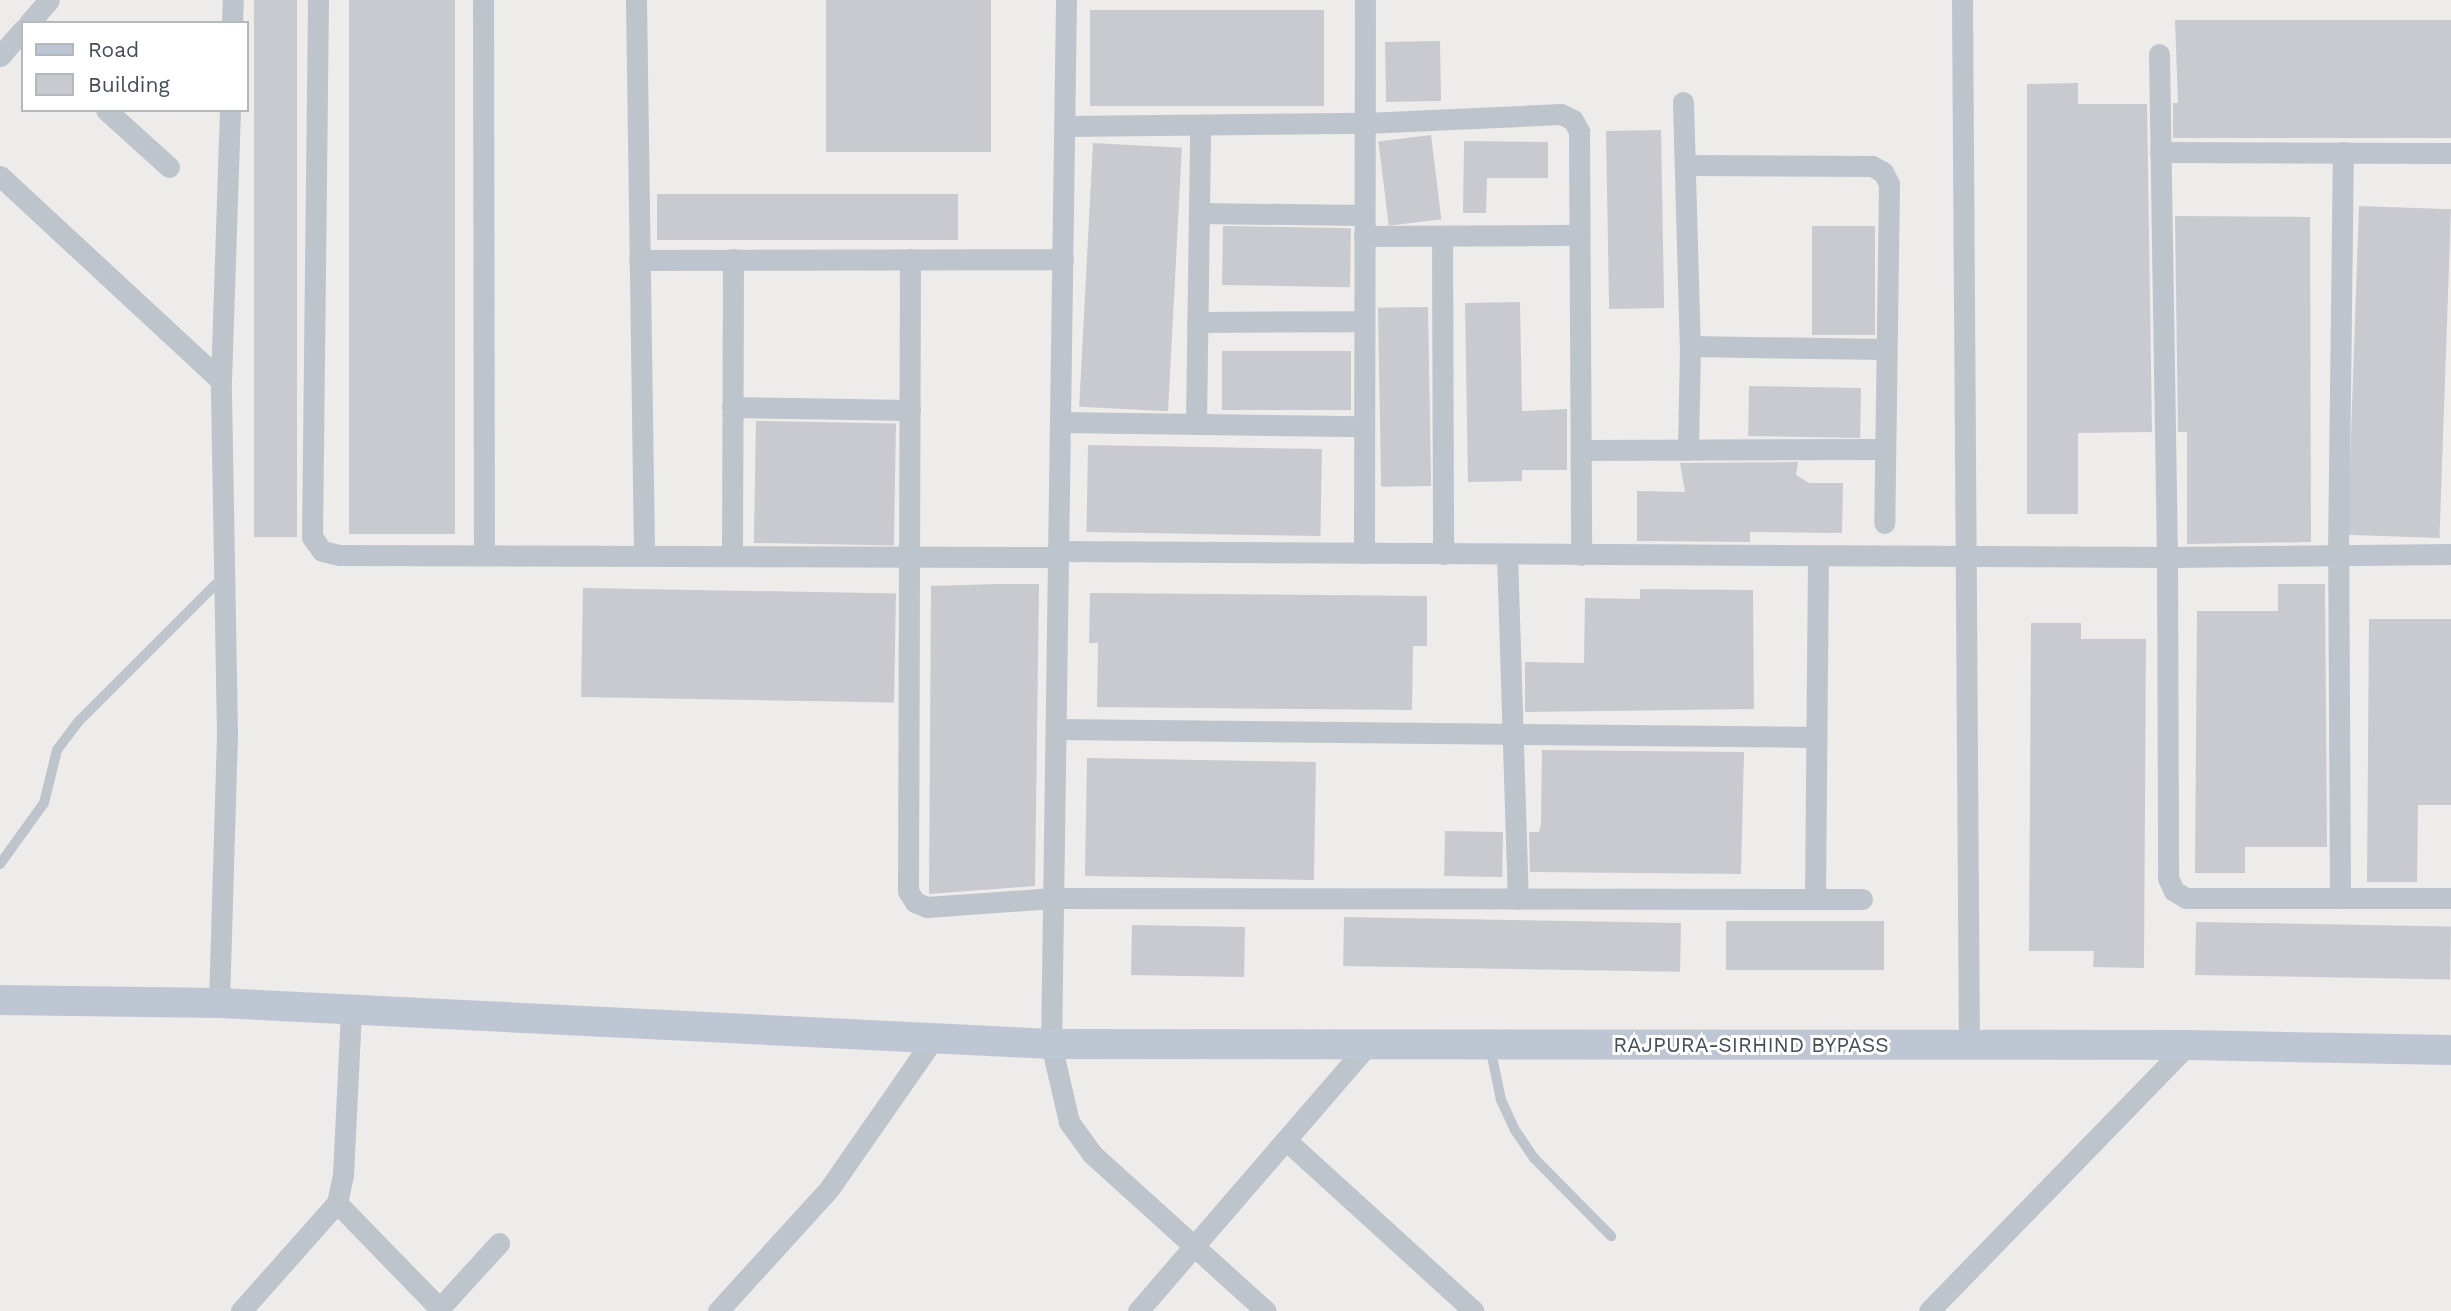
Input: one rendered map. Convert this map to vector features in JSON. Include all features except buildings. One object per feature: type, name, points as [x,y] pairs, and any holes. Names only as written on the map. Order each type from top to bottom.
[{"type":"main road","name":"RAJPURA-SIRHIND BYPASS","points":[[0,1000],[219,1003],[1051,1044],[1370,1042],[2188,1045],[2451,1050]]},
{"type":"street","points":[[32,21],[49,0]]},
{"type":"street","points":[[232,21],[233,0]]},
{"type":"street","points":[[318,0],[312,537],[322,551],[340,555],[911,556],[1364,553],[1966,558],[2451,554]]},
{"type":"street","points":[[483,0],[484,554]]},
{"type":"street","points":[[636,0],[644,555]]},
{"type":"street","points":[[1066,0],[1051,1044],[1069,1122],[1100,1162],[1266,1311]]},
{"type":"street","points":[[1364,553],[1365,0]]},
{"type":"street","points":[[1962,0],[1969,1046]]},
{"type":"street","points":[[0,56],[21,33]]},
{"type":"street","points":[[2159,54],[2167,557],[2168,878],[2174,891],[2186,898],[2451,898]]},
{"type":"street","points":[[1683,102],[1690,346],[1688,450]]},
{"type":"street","points":[[108,112],[169,167]]},
{"type":"street","points":[[219,1003],[227,735],[221,381],[230,112]]},
{"type":"street","points":[[1065,126],[1365,123],[1560,114],[1573,120],[1579,131],[1581,555]]},
{"type":"street","points":[[1196,424],[1200,125]]},
{"type":"street","points":[[2160,152],[2451,153]]},
{"type":"street","points":[[2340,898],[2338,555],[2343,152]]},
{"type":"street","points":[[1685,165],[1872,166],[1883,172],[1888,184],[1884,523]]},
{"type":"street","points":[[0,176],[221,381]]},
{"type":"street","points":[[1199,213],[1364,225],[1442,236],[1579,235]]},
{"type":"street","points":[[1442,236],[1443,554]]},
{"type":"street","points":[[910,259],[908,891],[915,902],[927,907],[1054,898],[1862,900]]},
{"type":"street","points":[[639,260],[1063,259]]},
{"type":"street","points":[[732,555],[733,260]]},
{"type":"street","points":[[1198,322],[1364,321]]},
{"type":"street","points":[[1690,346],[1885,349]]},
{"type":"street","points":[[732,407],[910,410]]},
{"type":"street","points":[[1060,422],[1364,426]]},
{"type":"street","points":[[1581,450],[1883,449]]},
{"type":"street","points":[[1507,554],[1518,899]]},
{"type":"street","points":[[1815,900],[1818,557]]},
{"type":"street","points":[[1056,729],[1816,737]]},
{"type":"street","points":[[241,1311],[337,1203],[343,1175],[351,1009]]},
{"type":"street","points":[[718,1311],[829,1189],[934,1038]]},
{"type":"street","points":[[1138,1311],[1196,1249],[1370,1042]]},
{"type":"street","points":[[1929,1311],[2188,1045]]},
{"type":"street","points":[[1288,1142],[1474,1311]]},
{"type":"street","points":[[337,1203],[438,1310],[499,1243]]},
{"type":"lane","points":[[0,864],[44,803],[57,750],[78,722],[224,576]]},
{"type":"lane","points":[[1489,1043],[1501,1100],[1515,1130],[1534,1158],[1611,1236]]}]
